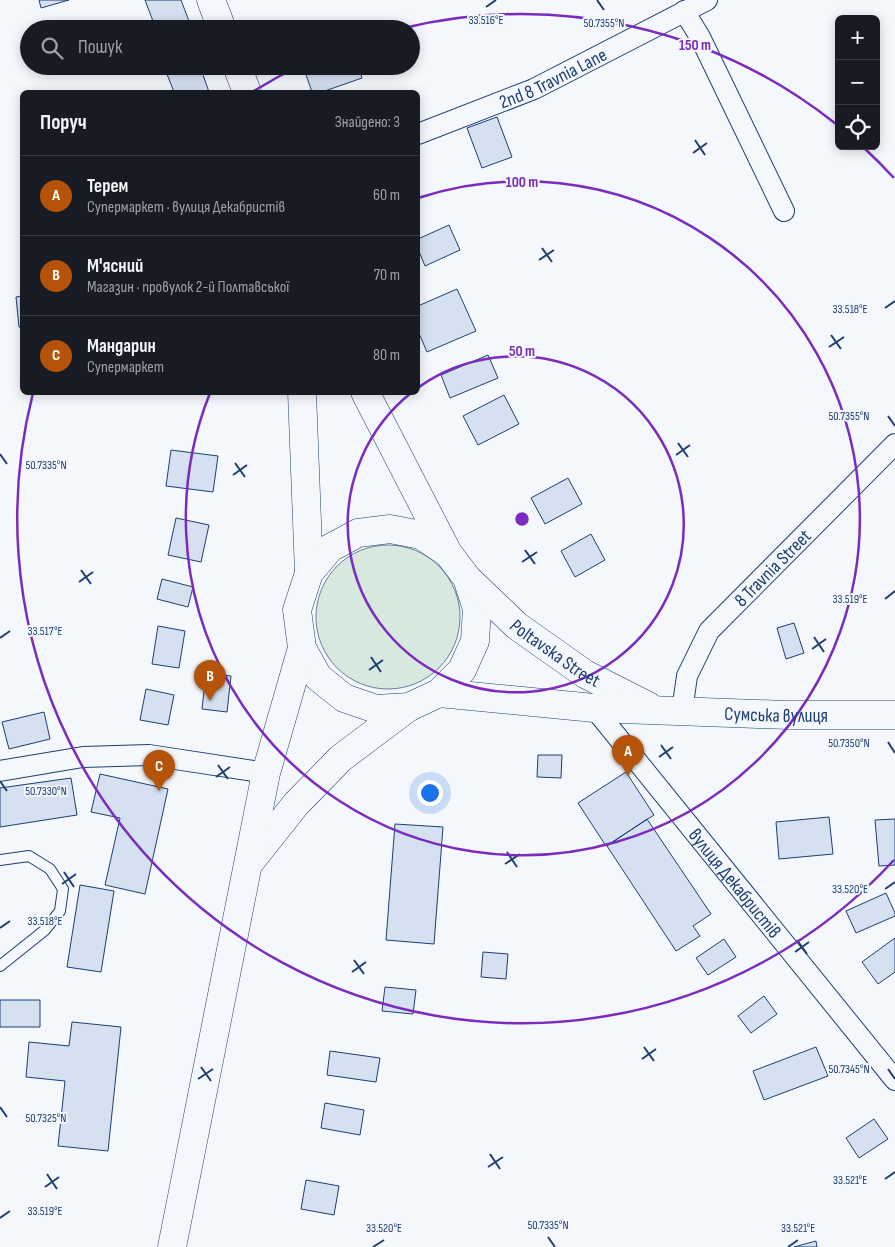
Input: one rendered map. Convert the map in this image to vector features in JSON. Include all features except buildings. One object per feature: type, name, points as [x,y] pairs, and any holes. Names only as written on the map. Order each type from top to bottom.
[{"type":"main road","points":[[211,0],[219,20]]},
{"type":"main road","points":[[240,75],[246,90]]},
{"type":"main road","points":[[302,395],[309,573],[297,610],[302,648],[318,678],[344,698],[376,709],[409,706]]},
{"type":"main road","points":[[367,395],[448,553]]},
{"type":"main road","points":[[309,573],[330,548],[358,533],[390,529],[421,535],[448,553]]},
{"type":"main road","name":"Poltavska Street","points":[[448,553],[468,578],[517,626],[577,669],[669,711]]},
{"type":"main road","points":[[246,867],[296,804],[341,758],[409,706],[439,693],[462,670],[475,641],[477,609],[468,578]]},
{"type":"main road","points":[[172,1247],[266,773],[302,648]]},
{"type":"main road","name":"Сумська вулиця","points":[[439,693],[594,708],[787,716],[895,715]]},
{"type":"street","name":"2nd 8 Travnia Lane","points":[[420,133],[534,89],[707,0]]},
{"type":"street","points":[[684,11],[700,37],[784,211]]},
{"type":"street","name":"8 Travnia Street","points":[[669,711],[709,631],[895,444]]},
{"type":"street","name":"вулиця Декабристів","points":[[594,708],[895,1080]]},
{"type":"street","points":[[0,771],[83,757],[149,754],[266,773]]},
{"type":"lane","points":[[0,860],[29,856],[50,869],[63,889],[60,912],[45,930],[0,966]]},
{"type":"shaded area","points":[[388,545],[416,550],[439,566],[455,589],[460,617],[455,645],[439,668],[416,684],[388,689],[360,684],[337,668],[321,645],[316,617],[321,589],[337,566],[360,550]]},
{"type":"place","name":"М'ясний","points":[[210,701]]},
{"type":"place","name":"Терем","points":[[628,776]]},
{"type":"place","name":"Мандарин","points":[[159,791]]}]
